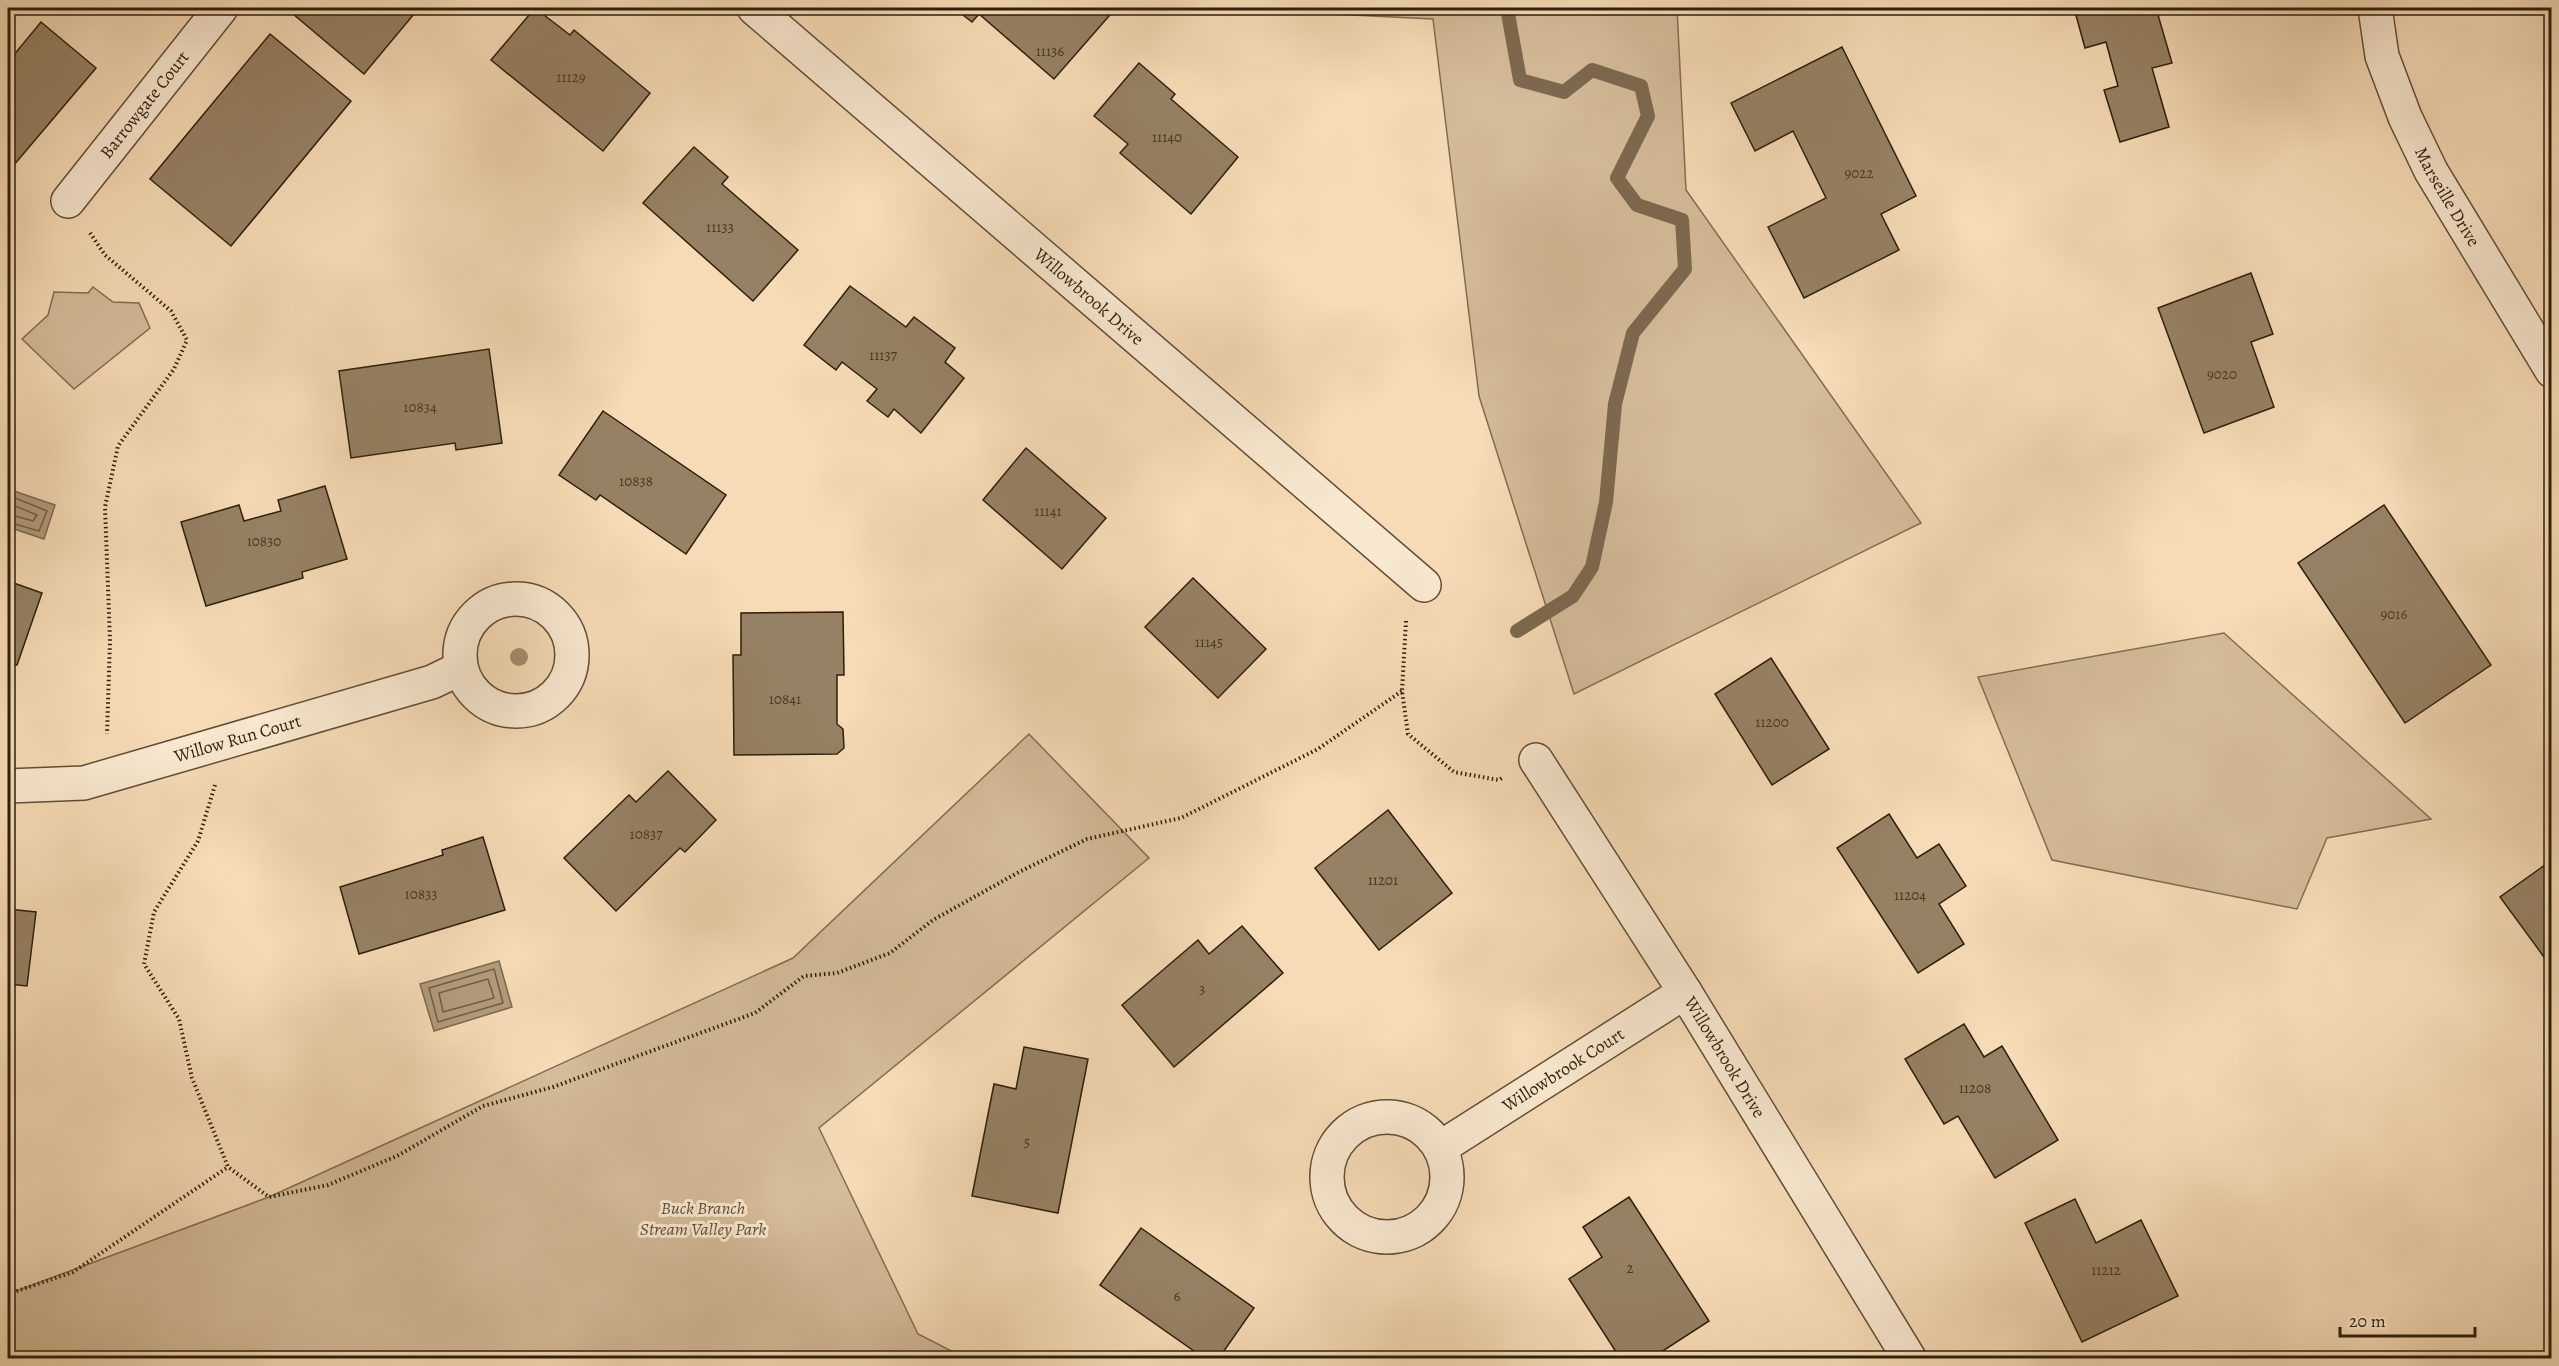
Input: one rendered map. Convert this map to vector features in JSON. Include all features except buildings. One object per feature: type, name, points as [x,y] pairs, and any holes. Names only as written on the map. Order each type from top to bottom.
[{"type":"street","name":"Barrowgate Court","points":[[68,201],[221,8]]},
{"type":"street","name":"Willowbrook Drive","points":[[754,8],[1036,248],[1424,585]]},
{"type":"street","name":"Marseille Drive","points":[[2375,8],[2382,56],[2405,117],[2431,171],[2552,371]]},
{"type":"street","name":"Willow Run Court","points":[[8,786],[84,783],[209,749],[432,682],[460,668]]},
{"type":"street","name":"Willowbrook Drive","points":[[1536,760],[1685,992],[1909,1359]]},
{"type":"street","name":"Willowbrook Court","points":[[1440,1148],[1685,992]]},
{"type":"path","points":[[68,201],[105,255],[171,311],[187,340],[174,369],[118,446],[105,507],[110,641],[110,689],[105,749],[108,776]]},
{"type":"path","points":[[1424,585],[1404,625],[1402,691],[1408,734],[1455,772],[1499,780],[1536,760]]},
{"type":"path","points":[[209,749],[215,789],[198,841],[154,912],[144,964],[179,1019],[192,1078],[228,1167],[269,1197],[328,1185],[397,1156],[483,1106],[553,1087],[755,1013],[804,976],[837,973],[890,953],[933,921],[1019,872],[1087,839],[1181,818],[1318,749],[1402,691]]},
{"type":"path","points":[[8,1294],[73,1272],[228,1167]]},
{"type":"green space","points":[[1284,8],[1677,8],[1686,190],[1921,523],[1574,694],[1479,396],[1433,19],[1290,12]]},
{"type":"green space","points":[[93,287],[113,302],[139,303],[150,328],[74,389],[22,339],[48,315],[54,292],[88,293]]},
{"type":"green space","points":[[2224,633],[2431,819],[2327,838],[2297,909],[2052,860],[1978,677]]},
{"type":"green space","name":"Buck Branch Stream Valley Park","points":[[1029,734],[1149,858],[819,1128],[918,1334],[965,1358],[8,1358],[8,1294],[269,1197],[793,958]]},
{"type":"water","points":[[8,489],[55,505],[44,539],[8,527]]},
{"type":"water","points":[[499,961],[512,1007],[434,1031],[420,984]]},
{"type":"waterway","points":[[1507,8],[1520,80],[1564,92],[1592,70],[1641,86],[1648,116],[1617,178],[1637,205],[1682,220],[1685,269],[1633,333],[1615,404],[1606,502],[1592,567],[1573,596],[1517,631]]}]
